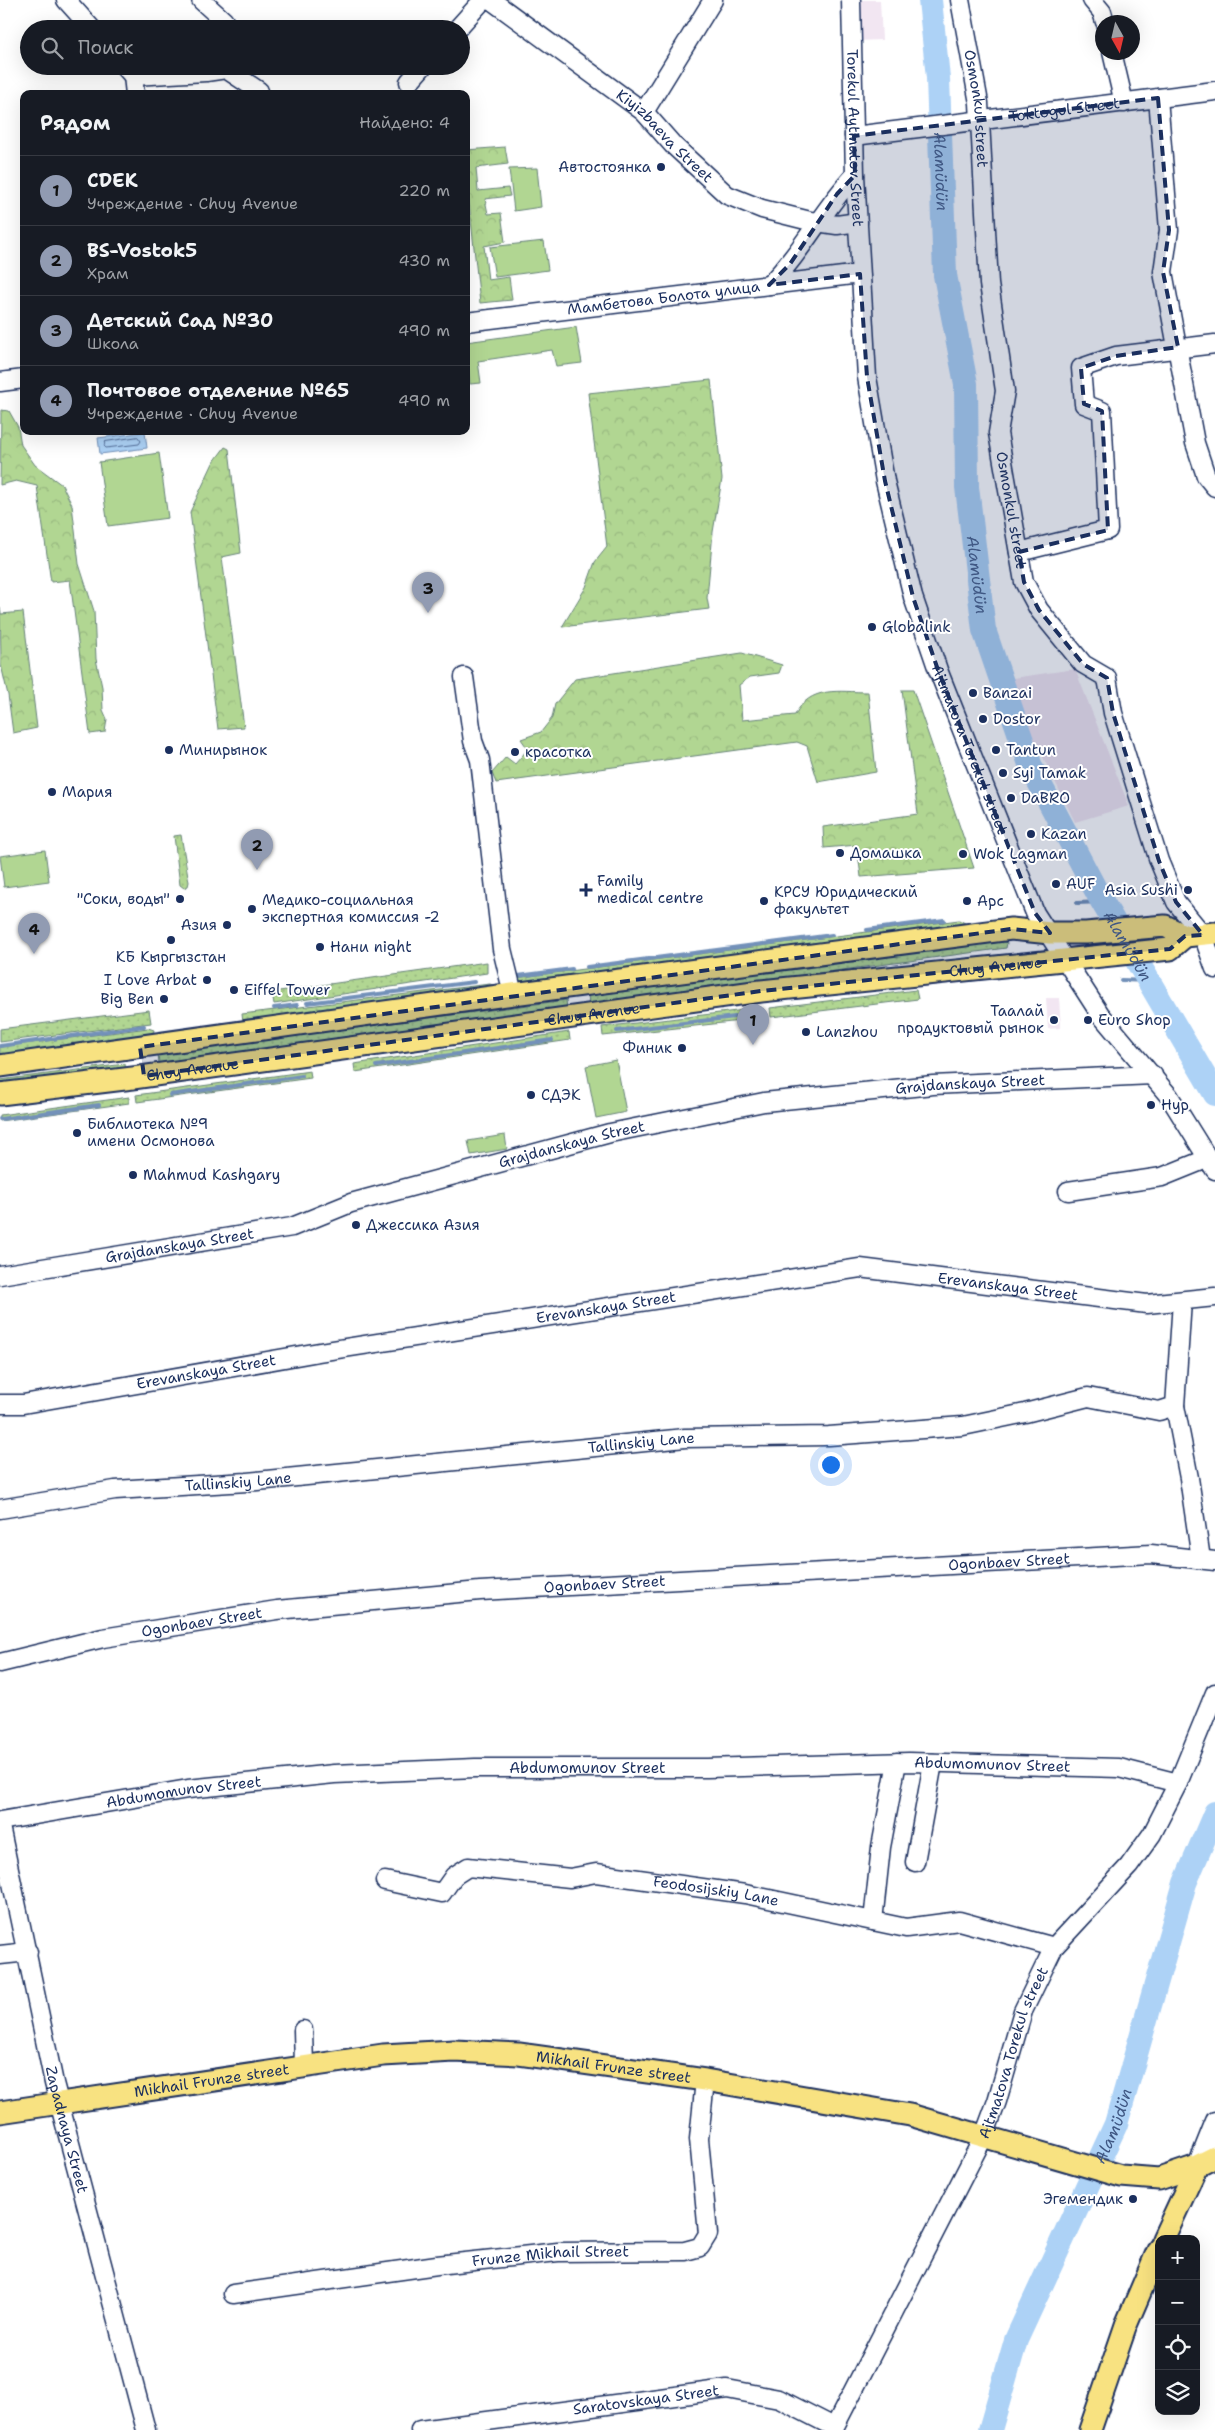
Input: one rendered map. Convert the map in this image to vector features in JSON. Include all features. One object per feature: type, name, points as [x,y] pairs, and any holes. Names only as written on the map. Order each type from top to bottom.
[{"type":"main road","name":"Chuy Avenue","points":[[0,1066],[512,994],[1011,929],[1050,933],[1086,933],[1165,926],[1193,938]]},
{"type":"main road","name":"Chuy Avenue","points":[[0,1094],[761,991],[1065,958],[1100,956],[1193,938]]},
{"type":"main road","points":[[140,1047],[144,1076]]},
{"type":"main road","name":"Mikhail Frunze street","points":[[0,2112],[383,2055],[454,2051],[518,2054],[705,2080],[910,2115],[1121,2176],[1159,2179],[1206,2162]]},
{"type":"main road","points":[[1164,2235],[1206,2162]]},
{"type":"main road","points":[[1090,2430],[1126,2325],[1155,2257]]},
{"type":"street","points":[[66,0],[84,20]]},
{"type":"street","points":[[201,0],[224,20]]},
{"type":"street","points":[[465,20],[483,0]]},
{"type":"street","name":"Kiyizbaeva Street","points":[[492,0],[644,112],[673,145],[727,195],[762,209],[820,223],[837,225],[858,222]]},
{"type":"street","points":[[644,112],[713,0]]},
{"type":"street","name":"Torekul Aytmatov Street","points":[[851,0],[855,175],[860,274]]},
{"type":"street","name":"Osmonkul street","points":[[960,0],[978,121],[988,284],[1005,390],[998,432],[1024,582],[1039,610],[1083,664],[1107,678],[1113,713],[1159,861],[1193,938],[1215,969]]},
{"type":"street","points":[[1092,0],[1103,15]]},
{"type":"street","points":[[1114,60],[1124,103]]},
{"type":"street","points":[[131,79],[162,75]]},
{"type":"street","points":[[235,75],[258,90]]},
{"type":"street","points":[[409,82],[415,75]]},
{"type":"street","name":"Toktogul Street","points":[[854,136],[1215,91]]},
{"type":"street","points":[[1158,98],[1169,230],[1162,272],[1195,443],[1206,476],[1215,487]]},
{"type":"street","points":[[769,285],[790,264],[820,223],[837,194],[855,175]]},
{"type":"street","name":"Мамбетова Болота улица","points":[[470,322],[860,274]]},
{"type":"street","name":"Ajtmatova Torekul street","points":[[860,274],[867,377],[885,482],[913,596],[938,670],[1036,913],[1100,1014],[1153,1074],[1212,1164]]},
{"type":"street","points":[[1019,552],[1108,530],[1102,410],[1084,404],[1081,368],[1116,356],[1215,344]]},
{"type":"street","points":[[0,382],[20,380]]},
{"type":"street","points":[[464,677],[473,741],[480,760],[502,949],[512,994]]},
{"type":"street","name":"Grajdanskaya Street","points":[[0,1276],[292,1227],[351,1203],[602,1136],[764,1102],[934,1085],[1153,1074]]},
{"type":"street","points":[[1068,1191],[1162,1177],[1212,1164]]},
{"type":"street","name":"Erevanskaya Street","points":[[0,1404],[23,1404],[319,1352],[860,1268],[1147,1304],[1215,1296]]},
{"type":"street","points":[[1182,1301],[1175,1406],[1208,1560]]},
{"type":"street","name":"Tallinskiy Lane","points":[[0,1509],[115,1490],[247,1482],[685,1438],[829,1436],[963,1426],[1026,1413],[1088,1397],[1160,1412],[1175,1406]]},
{"type":"street","name":"Ogonbaev Street","points":[[0,1663],[103,1638],[277,1610],[480,1591],[1151,1554],[1208,1560]]},
{"type":"street","name":"Ajtmatova Torekul street","points":[[834,2429],[984,2136],[997,2102],[1023,2011],[1054,1947],[1129,1866],[1152,1834],[1178,1783],[1215,1693]]},
{"type":"street","points":[[873,1921],[881,1847],[897,1762]]},
{"type":"street","name":"Abdumomunov Street","points":[[0,1821],[188,1790],[334,1774],[475,1768],[707,1768],[897,1762],[1118,1768],[1178,1783]]},
{"type":"street","points":[[915,1862],[933,1763]]},
{"type":"street","name":"Zapadnaya Street","points":[[0,1826],[60,2103],[146,2430]]},
{"type":"street","name":"Feodosijskiy Lane","points":[[385,1881],[442,1893],[454,1876],[468,1867],[570,1878],[596,1874],[745,1894],[906,1928],[959,1921],[1054,1947]]},
{"type":"street","points":[[0,1955],[28,1952]]},
{"type":"street","points":[[303,2030],[304,2066]]},
{"type":"street","name":"Frunze Mikhail Street","points":[[233,2294],[437,2265],[549,2253],[685,2251],[700,2247],[708,2234],[699,2139],[705,2080]]},
{"type":"street","points":[[1206,2162],[1215,2121]]},
{"type":"street","name":"Saratovskaya Street","points":[[420,2430],[727,2389],[779,2399],[834,2429]]},
{"type":"highlighted area","points":[[1158,98],[1169,230],[1163,272],[1178,347],[1116,356],[1081,368],[1084,404],[1102,411],[1108,530],[1019,552],[1024,582],[1039,610],[1083,664],[1107,678],[1113,713],[1159,861],[1176,902],[1203,935],[1185,936],[1170,949],[761,991],[144,1076],[140,1047],[1011,929],[1050,933],[1035,913],[938,670],[913,597],[885,481],[867,377],[860,274],[769,285],[790,264],[837,194],[855,175],[854,136]]},
{"type":"shaded area","points":[[851,0],[880,0],[882,40],[853,41]]},
{"type":"shaded area","points":[[1075,669],[1129,806],[1075,822],[1029,729],[1013,678]]},
{"type":"shaded area","name":"Таалай продуктовый рынок","points":[[1046,998],[1059,998],[1061,1028],[1048,1029]]},
{"type":"green space","points":[[505,147],[508,164],[476,168],[478,191],[508,188],[510,196],[485,199],[488,214],[501,213],[505,242],[484,246],[488,280],[509,277],[512,300],[480,303],[470,211],[470,150]]},
{"type":"green space","points":[[537,168],[541,207],[514,211],[509,169]]},
{"type":"green space","points":[[544,241],[548,270],[495,277],[490,247]]},
{"type":"green space","points":[[576,327],[582,363],[556,366],[552,350],[478,361],[481,383],[470,384],[470,341]]},
{"type":"green space","points":[[711,380],[722,479],[713,532],[707,598],[709,609],[562,627],[586,587],[595,562],[607,547],[588,393]]},
{"type":"green space","points":[[1,410],[9,411],[18,427],[21,445],[35,465],[62,485],[72,505],[79,564],[94,611],[96,659],[102,687],[103,710],[107,719],[105,732],[90,734],[70,580],[51,582],[37,486],[16,481],[0,485]]},
{"type":"green space","points":[[225,447],[229,449],[241,553],[222,557],[244,727],[218,729],[190,512],[213,463]]},
{"type":"green space","points":[[159,453],[168,518],[108,526],[99,462]]},
{"type":"green space","points":[[0,607],[1,614],[23,612],[37,728],[13,733],[8,695],[1,665]]},
{"type":"green space","points":[[742,653],[782,665],[779,673],[750,677],[739,685],[742,720],[795,715],[801,705],[809,699],[826,692],[868,692],[876,772],[818,782],[807,746],[797,742],[496,783],[492,773],[506,757],[515,764],[528,749],[521,739],[541,732],[552,718],[555,704],[575,679]]},
{"type":"green space","points":[[902,690],[913,690],[974,868],[861,877],[857,845],[824,848],[823,827],[918,814]]},
{"type":"green space","points":[[181,835],[189,882],[188,886],[184,888],[180,885],[174,836]]},
{"type":"green space","points":[[45,850],[49,881],[4,887],[0,856]]},
{"type":"green space","points":[[959,920],[965,923],[964,928],[518,988],[515,978]]},
{"type":"green space","points":[[1001,941],[1007,943],[1006,948],[589,1004],[588,995]]},
{"type":"green space","points":[[487,962],[487,973],[274,1004],[272,992]]},
{"type":"green space","points":[[490,984],[495,986],[243,1023],[242,1014]]},
{"type":"green space","points":[[916,990],[918,999],[771,1017],[770,1008]]},
{"type":"green space","points":[[566,1000],[567,1009],[159,1063],[158,1054]]},
{"type":"green space","points":[[149,1010],[151,1023],[0,1042],[0,1029]]},
{"type":"green space","points":[[745,1010],[750,1020],[603,1036],[602,1027]]},
{"type":"green space","points":[[148,1028],[154,1030],[153,1035],[0,1055],[0,1047]]},
{"type":"green space","points":[[569,1032],[570,1040],[355,1072],[354,1064]]},
{"type":"green space","points":[[616,1060],[626,1112],[596,1118],[586,1066]]},
{"type":"green space","points":[[125,1064],[126,1072],[0,1088],[0,1080]]},
{"type":"green space","points":[[310,1071],[311,1078],[137,1102],[136,1095]]},
{"type":"green space","points":[[129,1097],[129,1103],[0,1121],[0,1115]]},
{"type":"green space","points":[[505,1135],[507,1149],[471,1155],[468,1141]]},
{"type":"water","points":[[122,435],[145,435],[147,448],[100,454],[98,438]]},
{"type":"waterway","name":"Alamüdün","points":[[930,0],[938,78],[945,275],[966,384],[967,487],[984,630],[1031,767],[1100,898],[1215,1094]]},
{"type":"waterway","points":[[1077,903],[1103,902]]},
{"type":"waterway","points":[[867,930],[944,920]]},
{"type":"waterway","points":[[587,967],[832,935]]},
{"type":"waterway","points":[[518,976],[572,969]]},
{"type":"waterway","points":[[1121,980],[1149,981]]},
{"type":"waterway","points":[[307,1003],[474,982]]},
{"type":"waterway","points":[[274,1008],[297,1005]]},
{"type":"waterway","points":[[617,1031],[743,1016]]},
{"type":"waterway","points":[[0,1046],[144,1026]]},
{"type":"waterway","points":[[376,1066],[552,1040]]},
{"type":"waterway","points":[[170,1095],[302,1076]]},
{"type":"waterway","points":[[0,1119],[99,1105]]},
{"type":"waterway","name":"Alamüdün","points":[[990,2430],[1016,2340],[1116,2124],[1185,1883],[1215,1813]]},
{"type":"place","name":"Автостоянка","points":[[661,167]]},
{"type":"place","name":"Детский Сад №30","points":[[428,613]]},
{"type":"place","name":"Globalink","points":[[872,627]]},
{"type":"place","name":"Banzai","points":[[973,693]]},
{"type":"place","name":"Dostor","points":[[983,719]]},
{"type":"place","name":"Минирынок","points":[[169,750]]},
{"type":"place","name":"Tantun","points":[[996,750]]},
{"type":"place","name":"красотка","points":[[515,752]]},
{"type":"place","name":"Syi Tamak","points":[[1003,773]]},
{"type":"place","name":"Мария","points":[[52,792]]},
{"type":"place","name":"DaBRO","points":[[1011,798]]},
{"type":"place","name":"Kazan","points":[[1031,834]]},
{"type":"place","name":"Домашка","points":[[840,853]]},
{"type":"place","name":"Wok Lagman","points":[[963,854]]},
{"type":"place","name":"BS-Vostok5","points":[[257,870]]},
{"type":"place","name":"AUF","points":[[1056,884]]},
{"type":"place","name":"Family medical centre","points":[[586,890]]},
{"type":"place","name":"Asia Sushi","points":[[1188,890]]},
{"type":"place","name":"\"Соки, воды\"","points":[[180,899]]},
{"type":"place","name":"КРСУ Юридический факультет","points":[[764,901]]},
{"type":"place","name":"Арс","points":[[967,901]]},
{"type":"place","name":"Медико-социальная экспертная комиссия -2","points":[[252,909]]},
{"type":"place","name":"Азия","points":[[227,925]]},
{"type":"place","name":"КБ Кыргызстан","points":[[171,940]]},
{"type":"place","name":"Нани night","points":[[320,947]]},
{"type":"place","name":"Почтовое отделение №65","points":[[34,954]]},
{"type":"place","name":"I Love Arbat","points":[[207,980]]},
{"type":"place","name":"Eiffel Tower","points":[[234,990]]},
{"type":"place","name":"Big Ben","points":[[164,999]]},
{"type":"place","name":"Таалай продуктовый рынок","points":[[1054,1020]]},
{"type":"place","name":"Euro Shop","points":[[1088,1020]]},
{"type":"place","name":"Lanzhou","points":[[806,1032]]},
{"type":"place","name":"CDEK","points":[[753,1045]]},
{"type":"place","name":"Финик","points":[[682,1048]]},
{"type":"place","name":"СДЭК","points":[[531,1095]]},
{"type":"place","name":"Нур","points":[[1151,1105]]},
{"type":"place","name":"Библиотека №9 имени Осмонова","points":[[77,1133]]},
{"type":"place","name":"Mahmud Kashgary","points":[[133,1175]]},
{"type":"place","name":"Джессика Азия","points":[[356,1225]]},
{"type":"place","name":"Эгемендик","points":[[1133,2199]]}]
